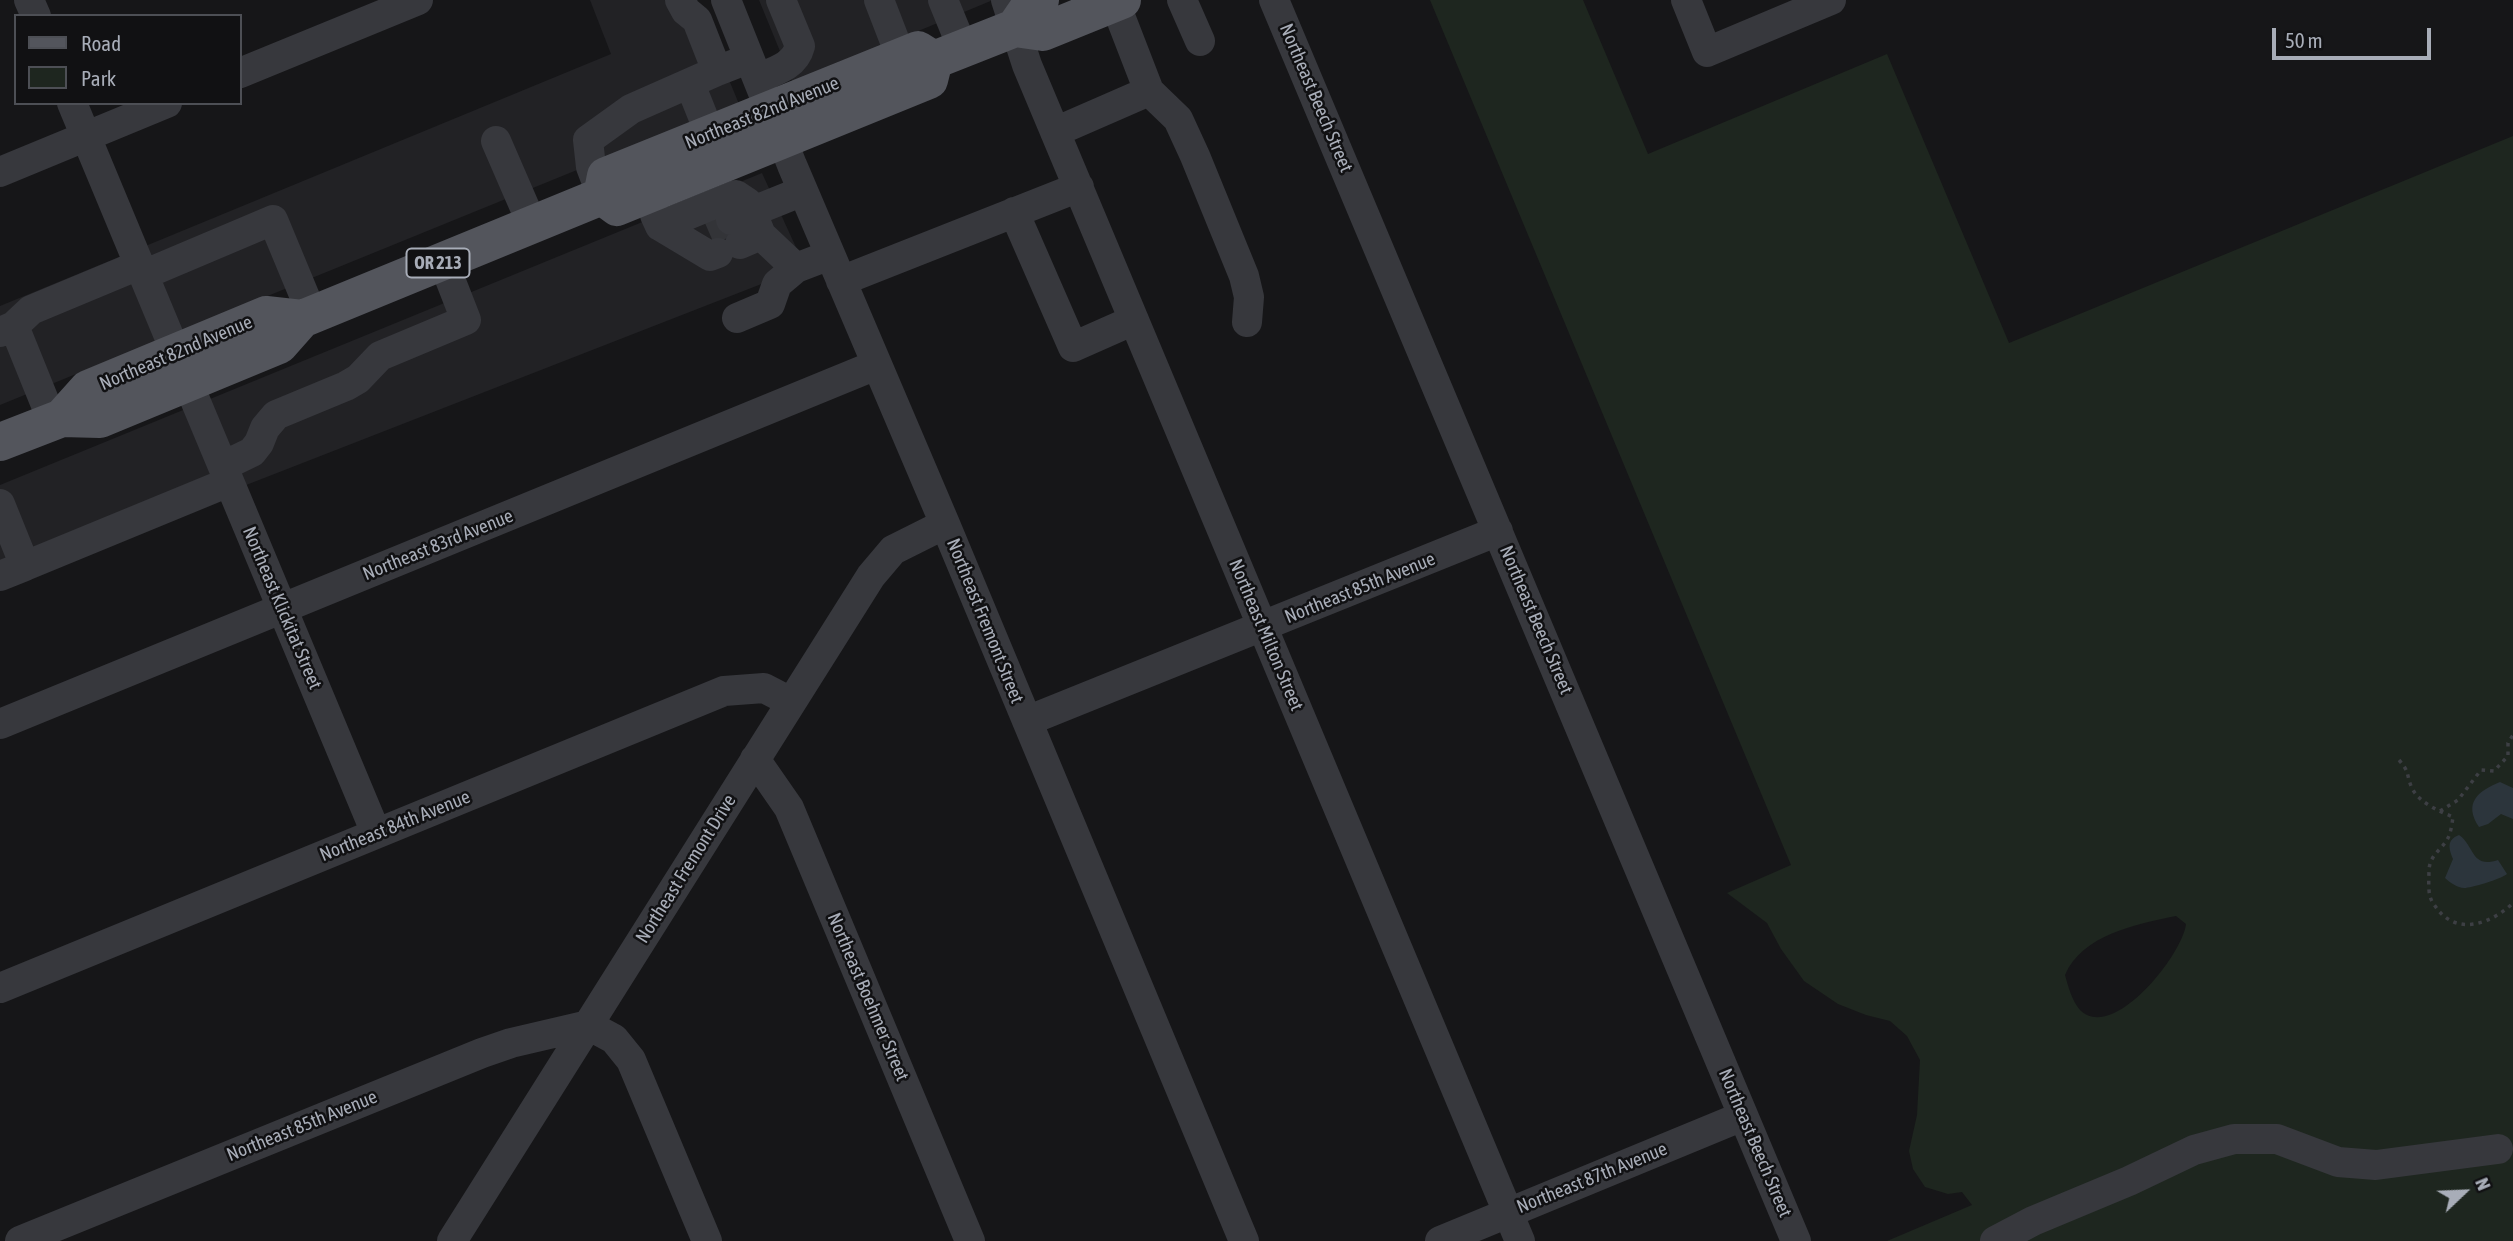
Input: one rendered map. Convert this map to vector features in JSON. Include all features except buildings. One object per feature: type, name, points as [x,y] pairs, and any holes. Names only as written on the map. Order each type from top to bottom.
[{"type":"main road","points":[[933,55],[1040,0]]},
{"type":"main road","points":[[1010,14],[1043,32],[1118,1]]},
{"type":"main road","name":"Northeast 82nd Avenue","points":[[602,196],[606,176],[710,134],[766,96],[929,80],[933,55]]},
{"type":"main road","name":"Northeast 82nd Avenue","points":[[602,196],[617,207],[711,228],[766,96]]},
{"type":"main road","name":"Northeast 82nd Avenue","points":[[0,442],[57,419],[100,419],[182,368],[279,345],[307,316],[602,196]]},
{"type":"street","points":[[242,72],[418,0]]},
{"type":"street","name":"Northeast Fremont Street","points":[[726,0],[835,268],[945,524],[1244,1241]]},
{"type":"street","points":[[684,1],[697,20],[717,71],[766,96],[785,67],[799,52],[800,46],[781,0]]},
{"type":"street","points":[[879,0],[933,55]]},
{"type":"street","points":[[933,55],[943,0]]},
{"type":"street","points":[[1182,0],[1200,41]]},
{"type":"street","name":"Northeast Beech Street","points":[[1274,0],[1796,1241]]},
{"type":"street","points":[[1686,0],[1707,52],[1831,0]]},
{"type":"street","points":[[1118,1],[1149,91],[1178,119],[1244,276],[1249,297],[1247,322]]},
{"type":"street","name":"Northeast Milton Street","points":[[1010,14],[1027,65],[1520,1241]]},
{"type":"street","points":[[602,196],[591,167],[588,140],[631,109],[717,71]]},
{"type":"street","points":[[690,84],[710,134]]},
{"type":"street","points":[[1055,132],[1149,91]]},
{"type":"street","name":"Northeast Klickitat Street","points":[[73,105],[376,833]]},
{"type":"street","points":[[0,172],[162,105]]},
{"type":"street","points":[[496,141],[532,224]]},
{"type":"street","points":[[711,228],[796,268],[835,268],[1014,212],[1079,187]]},
{"type":"street","points":[[711,228],[803,191]]},
{"type":"street","points":[[1014,212],[1073,347],[1134,320]]},
{"type":"street","points":[[57,419],[7,329],[31,310],[273,220],[307,316]]},
{"type":"street","points":[[0,504],[13,571],[226,474],[252,452],[265,428],[276,415],[346,386],[358,379],[380,356],[466,320],[443,261]]},
{"type":"street","points":[[737,318],[770,304],[777,284],[796,268]]},
{"type":"street","name":"Northeast 83rd Avenue","points":[[0,724],[876,365]]},
{"type":"street","name":"Northeast Fremont Drive","points":[[452,1241],[882,562],[906,542],[945,524]]},
{"type":"street","name":"Northeast 85th Avenue","points":[[1027,721],[1264,628],[1498,531]]},
{"type":"street","name":"Northeast 84th Avenue","points":[[0,988],[724,691],[764,688],[791,702]]},
{"type":"street","name":"Northeast Boehmer Street","points":[[755,760],[789,808],[970,1241]]},
{"type":"street","points":[[588,1025],[614,1039],[631,1060],[707,1241]]},
{"type":"street","name":"Northeast 85th Avenue","points":[[20,1241],[482,1053],[511,1043],[588,1025]]},
{"type":"street","name":"Northeast 87th Avenue","points":[[1440,1241],[1743,1116]]},
{"type":"street","points":[[1995,1241],[2033,1221],[2129,1181],[2194,1150],[2234,1139],[2277,1139],[2338,1162],[2376,1165],[2498,1149]]},
{"type":"path","points":[[2440,811],[2458,800],[2481,770],[2494,771],[2508,756],[2508,743],[2513,735]]},
{"type":"path","points":[[2399,760],[2409,775],[2411,787],[2425,802],[2453,817],[2447,840],[2434,853],[2429,868],[2430,899],[2436,908],[2447,920],[2467,925],[2486,922],[2504,912],[2513,903]]},
{"type":"shaded area","points":[[590,0],[696,0],[739,104],[0,405],[0,306],[611,54]]},
{"type":"shaded area","points":[[759,0],[993,0],[793,83]]},
{"type":"shaded area","points":[[762,173],[805,267],[0,584],[0,485]]},
{"type":"shaded area","points":[[2500,782],[2513,788],[2513,819],[2501,814],[2479,827],[2472,811],[2475,799],[2485,789]]},
{"type":"shaded area","points":[[2459,835],[2478,859],[2489,862],[2498,860],[2507,874],[2464,888],[2447,880],[2445,878],[2453,859],[2450,842]]},
{"type":"green space","points":[[1430,0],[1583,0],[1648,154],[1887,54],[2009,343],[2513,136],[2513,1241],[1887,1241],[1972,1205],[1962,1192],[1948,1194],[1925,1187],[1913,1169],[1909,1151],[1917,1115],[1920,1060],[1907,1036],[1890,1021],[1838,1004],[1804,981],[1781,949],[1767,923],[1727,893],[1791,865]],"holes":[[[2176,916],[2186,924],[2173,955],[2160,973],[2127,1005],[2110,1015],[2094,1017],[2080,1010],[2065,975],[2073,961],[2084,950],[2112,934],[2144,923]]]},
{"type":"tunnel","points":[[708,230],[731,220]]}]
